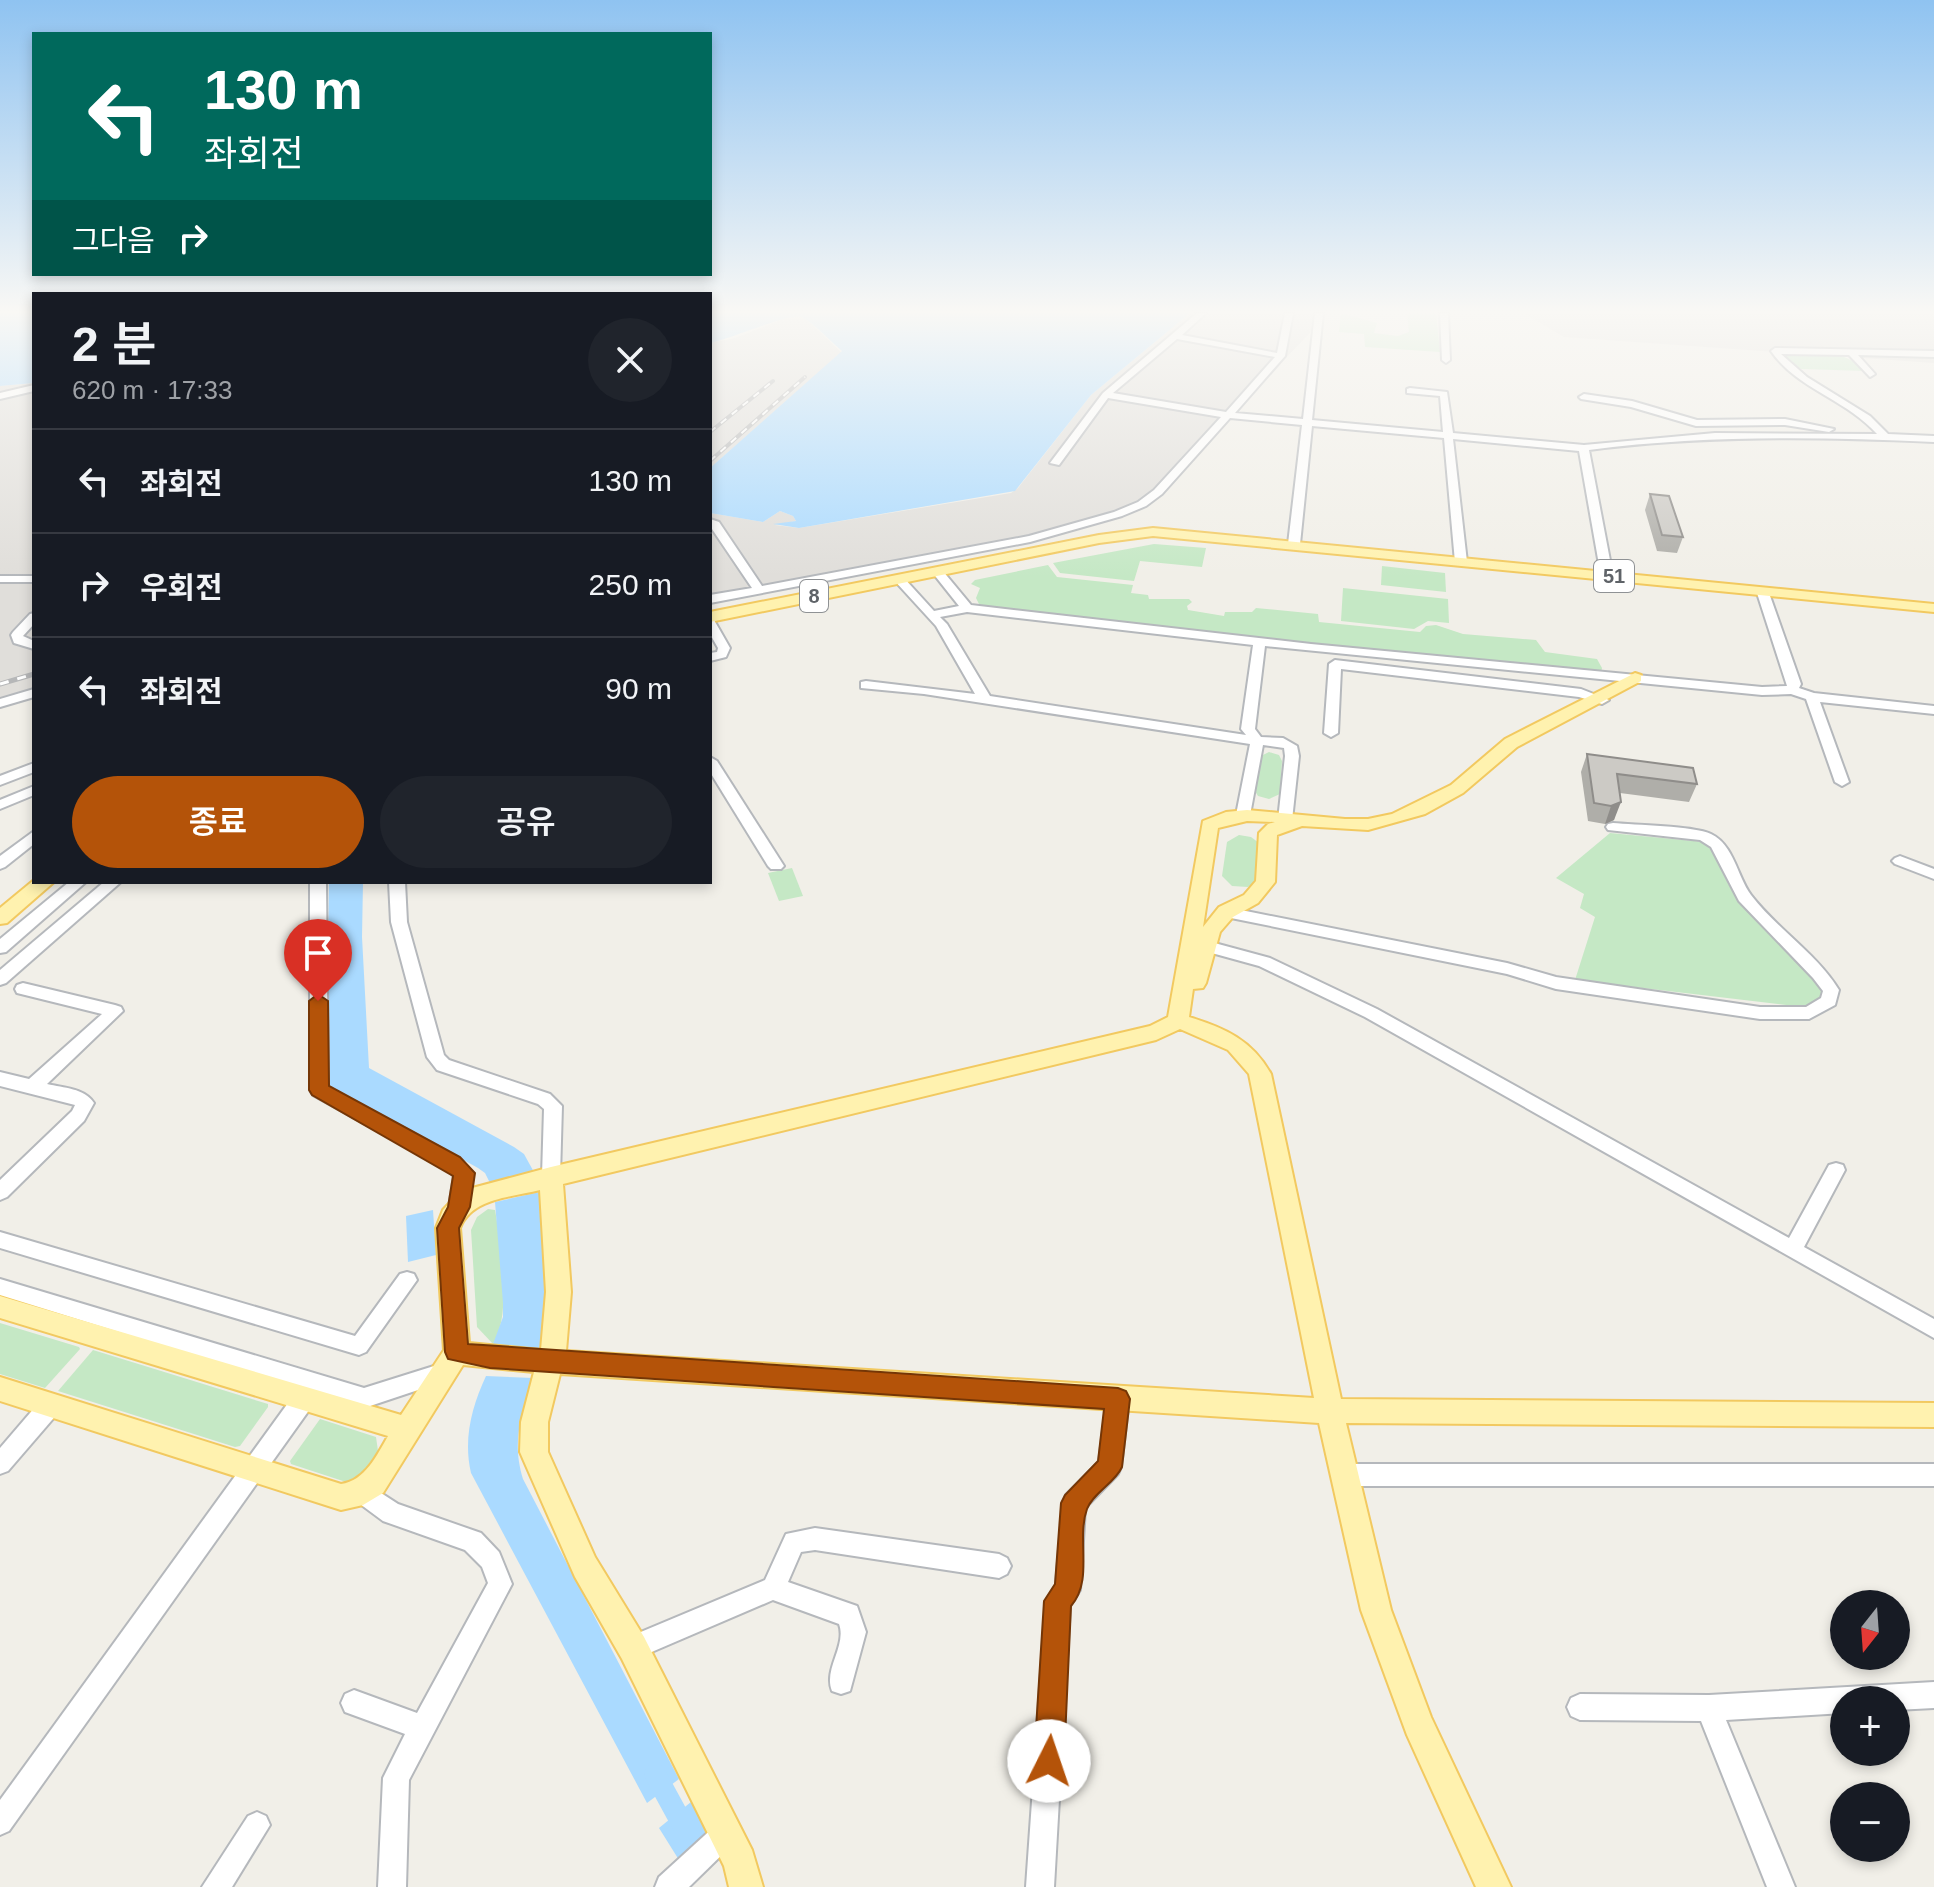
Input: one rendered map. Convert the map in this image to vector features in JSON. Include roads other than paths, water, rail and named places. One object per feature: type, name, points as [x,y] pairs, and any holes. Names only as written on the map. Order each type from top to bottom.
[{"type":"main road","name":"51","points":[[918,575],[1144,532],[1294,544],[1934,608]]},
{"type":"main road","name":"8","points":[[712,620],[918,575]]},
{"type":"main road","points":[[0,1389],[341,1497],[364,1493],[457,1352],[448,1228],[459,1207],[469,1198],[1156,1032],[1179,1018],[1191,1002],[1209,825],[1243,815],[1344,826],[1373,826],[1392,821],[1462,786],[1489,757],[1514,741],[1602,700],[1635,678]]},
{"type":"main road","points":[[1199,943],[1226,912],[1251,899],[1265,882],[1268,833],[1294,821]]},
{"type":"main road","points":[[0,918],[42,884]]},
{"type":"main road","points":[[1179,1018],[1232,1041],[1246,1051],[1260,1074],[1330,1411],[1376,1610],[1418,1724],[1494,1887]]},
{"type":"main road","points":[[542,1179],[558,1287],[532,1437],[534,1452],[585,1567],[633,1648],[718,1840],[740,1862],[746,1887]]},
{"type":"main road","points":[[0,1307],[407,1429]]},
{"type":"main road","points":[[457,1352],[490,1358],[1330,1411],[1934,1415]]},
{"type":"street","points":[[1055,463],[1101,401]]},
{"type":"street","points":[[1143,401],[1306,424],[1584,448],[1619,441],[1672,437],[1934,439]]},
{"type":"street","points":[[712,599],[1041,537],[1118,514],[1142,504],[1158,492],[1241,401]]},
{"type":"street","points":[[1294,544],[1309,401]]},
{"type":"street","points":[[1445,401],[1461,562]]},
{"type":"street","points":[[1612,401],[1696,423],[1798,423],[1829,429],[1845,436]]},
{"type":"street","points":[[1841,401],[1866,417],[1885,437]]},
{"type":"street","points":[[1584,448],[1607,576]]},
{"type":"street","points":[[712,523],[759,590]]},
{"type":"street","points":[[938,572],[967,608]]},
{"type":"street","points":[[0,579],[32,579]]},
{"type":"street","points":[[899,579],[941,624],[986,701]]},
{"type":"street","points":[[1763,593],[1795,684],[1792,690]]},
{"type":"street","points":[[931,615],[967,608],[1260,641],[1782,693],[1792,690],[1812,697],[1934,710]]},
{"type":"street","points":[[32,619],[17,635],[18,640],[32,644]]},
{"type":"street","points":[[712,624],[724,648],[722,654],[712,656]]},
{"type":"street","points":[[1243,815],[1257,741],[1248,729],[1260,641]]},
{"type":"street","points":[[1331,733],[1335,664],[1581,693],[1602,700]]},
{"type":"street","points":[[866,685],[924,690],[1257,741],[1278,741],[1290,746],[1294,821]]},
{"type":"street","points":[[0,703],[32,694]]},
{"type":"street","points":[[1812,697],[1842,782]]},
{"type":"street","points":[[712,764],[776,866]]},
{"type":"street","points":[[2,780],[32,768]]},
{"type":"street","points":[[2,780],[28,793]]},
{"type":"street","points":[[0,805],[28,793]]},
{"type":"street","points":[[1226,912],[1507,969],[1556,983],[1760,1013],[1809,1013],[1829,1001],[1831,990],[1819,974],[1744,897],[1717,844],[1704,836],[1613,827]]},
{"type":"street","points":[[0,864],[32,838]]},
{"type":"street","points":[[1900,861],[1934,874]]},
{"type":"street","points":[[0,948],[76,884]]},
{"type":"street","points":[[0,979],[111,884]]},
{"type":"street","points":[[318,884],[319,1090],[452,1163],[464,1173],[459,1207]]},
{"type":"street","points":[[397,884],[399,922],[436,1057],[443,1065],[544,1099],[553,1106],[542,1179]]},
{"type":"street","points":[[1199,943],[1287,971],[1371,1013],[1934,1329]]},
{"type":"street","points":[[23,989],[115,1011],[32,1087]]},
{"type":"street","points":[[0,1079],[79,1098],[85,1103],[85,1108],[0,1192]]},
{"type":"street","points":[[1793,1249],[1836,1170]]},
{"type":"street","points":[[0,1240],[359,1346],[407,1280]]},
{"type":"street","points":[[0,1287],[364,1398],[434,1375]]},
{"type":"street","points":[[0,1822],[304,1399]]},
{"type":"street","points":[[1040,1887],[1058,1601],[1068,1590],[1074,1503],[1110,1467],[1118,1399]]},
{"type":"street","points":[[0,1464],[50,1406]]},
{"type":"street","points":[[1344,1475],[1934,1475]]},
{"type":"street","points":[[364,1493],[391,1513],[473,1541],[491,1560],[500,1584],[396,1778],[392,1887]]},
{"type":"street","points":[[633,1648],[773,1588],[794,1542],[815,1539],[999,1566]]},
{"type":"street","points":[[773,1588],[848,1615],[854,1632],[841,1682]]},
{"type":"street","points":[[1580,1707],[1709,1708],[1934,1695]]},
{"type":"street","points":[[354,1703],[423,1728]]},
{"type":"street","points":[[1709,1708],[1781,1887]]},
{"type":"street","points":[[216,1887],[257,1825]]},
{"type":"street","points":[[672,1884],[718,1840]]},
{"type":"water","points":[[786,401],[1086,401],[1015,491],[799,528],[773,524],[796,521],[793,516],[780,511],[763,522],[712,513],[712,466]]},
{"type":"water","points":[[329,884],[363,884],[362,937],[369,1068],[514,1147],[524,1154],[535,1174],[490,1183],[478,1168],[326,1084]]},
{"type":"water","points":[[540,1192],[547,1290],[540,1349],[493,1344],[503,1317],[495,1202]]},
{"type":"water","points":[[433,1210],[436,1255],[408,1262],[406,1216]]},
{"type":"water","points":[[486,1376],[533,1378],[518,1439],[523,1479],[679,1779],[647,1803],[471,1473],[468,1448],[470,1423]]},
{"type":"water","points":[[691,1802],[710,1835],[679,1860],[659,1828]]},
{"type":"waterway","points":[[655,1774],[685,1829]]},
{"type":"railway","points":[[712,430],[748,401]]},
{"type":"railway","points":[[712,459],[778,401]]},
{"type":"railway","points":[[0,684],[32,675]]}]
